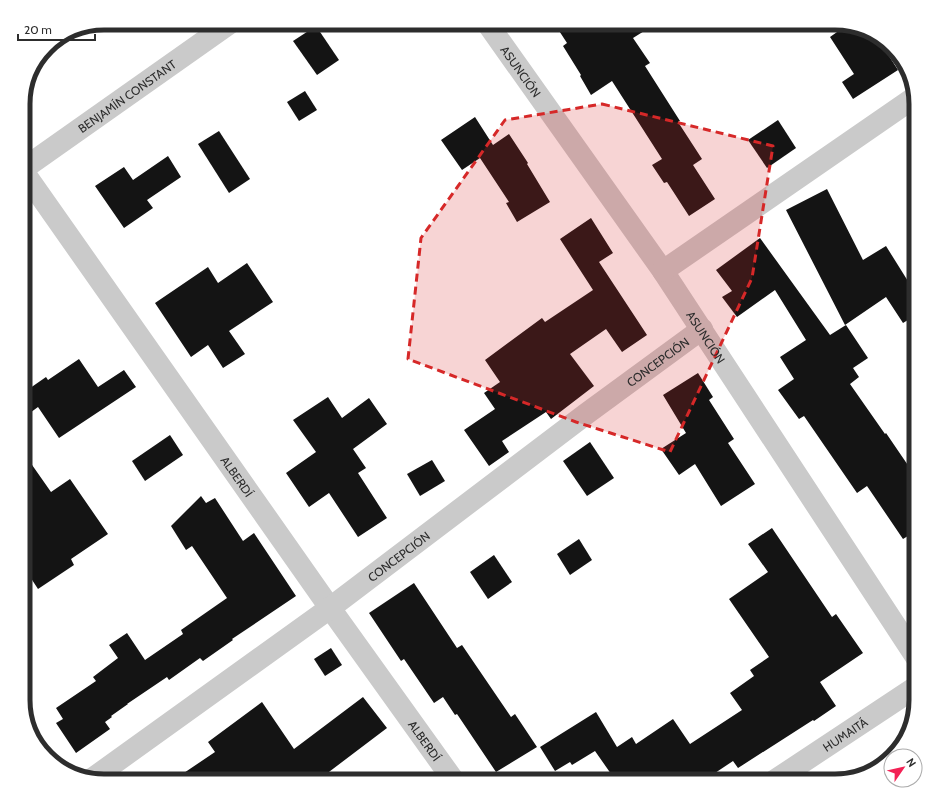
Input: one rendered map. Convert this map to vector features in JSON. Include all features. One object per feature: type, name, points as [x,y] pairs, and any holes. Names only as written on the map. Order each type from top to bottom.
[{"type":"street","name":"BENJAMÍN CONSTANT","points":[[30,165],[220,30]]},
{"type":"street","name":"ASUNCIÓN","points":[[492,30],[663,271],[909,645]]},
{"type":"street","points":[[663,271],[909,101]]},
{"type":"street","name":"ALBERDÍ","points":[[30,180],[330,608],[449,774]]},
{"type":"street","name":"CONCEPCIÓN","points":[[100,774],[330,608],[702,329]]},
{"type":"street","name":"HUMAITÁ","points":[[785,774],[909,692]]},
{"type":"highlighted area","points":[[602,104],[773,146],[752,278],[670,452],[576,422],[408,359],[421,238],[505,120]]},
{"type":"building","points":[[310,30],[319,30],[339,60],[317,75],[293,41]]},
{"type":"building","points":[[559,30],[646,30],[633,38],[650,63],[645,66],[702,159],[693,165],[715,199],[689,216],[667,182],[664,183],[652,165],[662,159],[612,81],[591,95],[580,76],[581,75],[563,46],[567,43]]},
{"type":"building","points":[[839,30],[849,31],[868,38],[884,48],[898,70],[853,99],[842,82],[854,74],[830,37]]},
{"type":"building","points":[[305,91],[317,110],[299,121],[287,102]]},
{"type":"building","points":[[475,117],[493,145],[509,134],[528,163],[527,164],[550,202],[517,222],[506,203],[509,202],[480,158],[462,170],[441,140]]},
{"type":"building","points":[[778,120],[796,148],[767,168],[748,140]]},
{"type":"building","points":[[219,131],[250,179],[229,193],[198,144]]},
{"type":"building","points":[[168,156],[181,177],[147,200],[153,208],[124,228],[95,186],[124,167],[133,180]]},
{"type":"building","points":[[827,189],[863,260],[886,246],[909,283],[909,319],[903,323],[886,297],[845,325],[786,210]]},
{"type":"building","points":[[591,218],[613,253],[599,262],[647,335],[622,352],[606,329],[570,354],[594,386],[551,419],[546,412],[502,441],[509,452],[489,466],[464,430],[495,409],[484,393],[500,382],[485,360],[542,318],[545,322],[593,290],[560,239]]},
{"type":"building","points":[[760,238],[830,335],[846,325],[868,358],[853,368],[859,377],[850,384],[909,467],[909,535],[903,539],[867,486],[857,493],[804,416],[799,419],[778,390],[794,379],[780,357],[806,340],[775,290],[737,317],[722,297],[732,291],[716,270]]},
{"type":"building","points":[[247,263],[273,302],[229,331],[245,354],[223,368],[208,345],[191,357],[155,303],[208,267],[218,283]]},
{"type":"building","points":[[79,359],[98,387],[124,370],[136,387],[59,438],[38,407],[30,413],[30,388],[46,377],[48,380]]},
{"type":"building","points":[[698,373],[713,397],[709,400],[734,439],[728,443],[755,484],[721,506],[695,464],[679,475],[661,449],[686,433],[663,395]]},
{"type":"building","points":[[328,397],[342,418],[369,398],[387,424],[353,449],[366,468],[358,473],[387,518],[358,537],[329,493],[309,507],[286,473],[316,452],[293,420]]},
{"type":"building","points":[[170,435],[183,455],[145,481],[132,461]]},
{"type":"building","points":[[590,442],[614,478],[587,496],[563,461]]},
{"type":"building","points":[[432,460],[445,481],[420,496],[407,474]]},
{"type":"building","points":[[30,462],[51,492],[70,479],[108,534],[71,559],[74,565],[38,589],[30,577]]},
{"type":"building","points":[[201,496],[206,503],[215,498],[243,541],[254,533],[296,596],[232,639],[233,640],[203,661],[200,658],[169,680],[167,677],[127,704],[105,722],[110,729],[76,753],[56,723],[63,719],[56,708],[96,681],[93,677],[118,658],[109,645],[127,633],[145,660],[183,634],[181,630],[227,598],[192,546],[186,550],[171,526]]},
{"type":"building","points":[[772,528],[832,617],[836,614],[863,653],[820,682],[836,706],[738,768],[733,761],[714,774],[611,774],[595,751],[572,765],[570,762],[555,771],[540,747],[596,712],[617,747],[632,737],[636,744],[673,719],[690,744],[742,710],[730,693],[754,676],[750,670],[769,657],[729,599],[768,572],[748,544]]},
{"type":"building","points":[[579,539],[592,560],[570,575],[557,554]]},
{"type":"building","points":[[494,555],[512,582],[488,599],[470,572]]},
{"type":"building","points":[[414,583],[457,648],[462,645],[511,717],[515,714],[537,747],[496,772],[457,714],[455,715],[443,697],[434,703],[404,659],[401,661],[369,613]]},
{"type":"building","points":[[331,648],[342,665],[325,676],[314,659]]},
{"type":"building","points":[[363,697],[387,728],[326,774],[182,774],[215,752],[208,742],[262,702],[294,749]]}]
